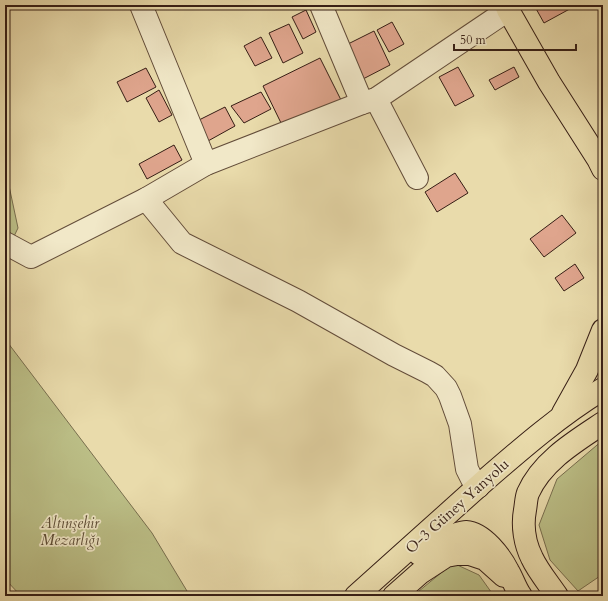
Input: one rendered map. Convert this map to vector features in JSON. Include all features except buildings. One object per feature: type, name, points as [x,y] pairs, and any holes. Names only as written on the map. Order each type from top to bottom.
[{"type":"main road","points":[[507,8],[549,82],[603,169]]},
{"type":"main road","points":[[560,419],[587,370],[603,330]]},
{"type":"main road","name":"O-3 Güney Yanyolu","points":[[356,596],[514,455],[560,419],[603,389]]},
{"type":"main road","points":[[557,596],[532,558],[525,537],[523,517],[528,493],[538,476],[555,456],[603,423]]},
{"type":"main road","points":[[369,596],[433,542],[448,536],[466,532],[480,537],[492,548],[509,572],[518,592]]},
{"type":"main road","points":[[394,596],[420,573],[446,556],[457,554],[470,554],[485,559],[499,571],[518,592]]},
{"type":"street","points":[[141,5],[206,164]]},
{"type":"street","points":[[321,5],[369,101],[417,178]]},
{"type":"street","points":[[5,243],[31,257],[146,199],[206,164],[369,101],[507,8]]},
{"type":"street","points":[[146,199],[182,243],[298,301],[394,355],[435,376],[446,388],[450,396],[460,424],[467,469],[478,487]]},
{"type":"green space","points":[[5,167],[18,228],[5,255]]},
{"type":"green space","name":"Altınşehir Mezarlığı","points":[[5,339],[152,533],[190,596],[21,596],[5,579]]},
{"type":"green space","points":[[603,440],[603,574],[578,591],[550,560],[539,525],[557,479]]},
{"type":"green space","points":[[453,563],[479,575],[494,596],[413,596]]}]
